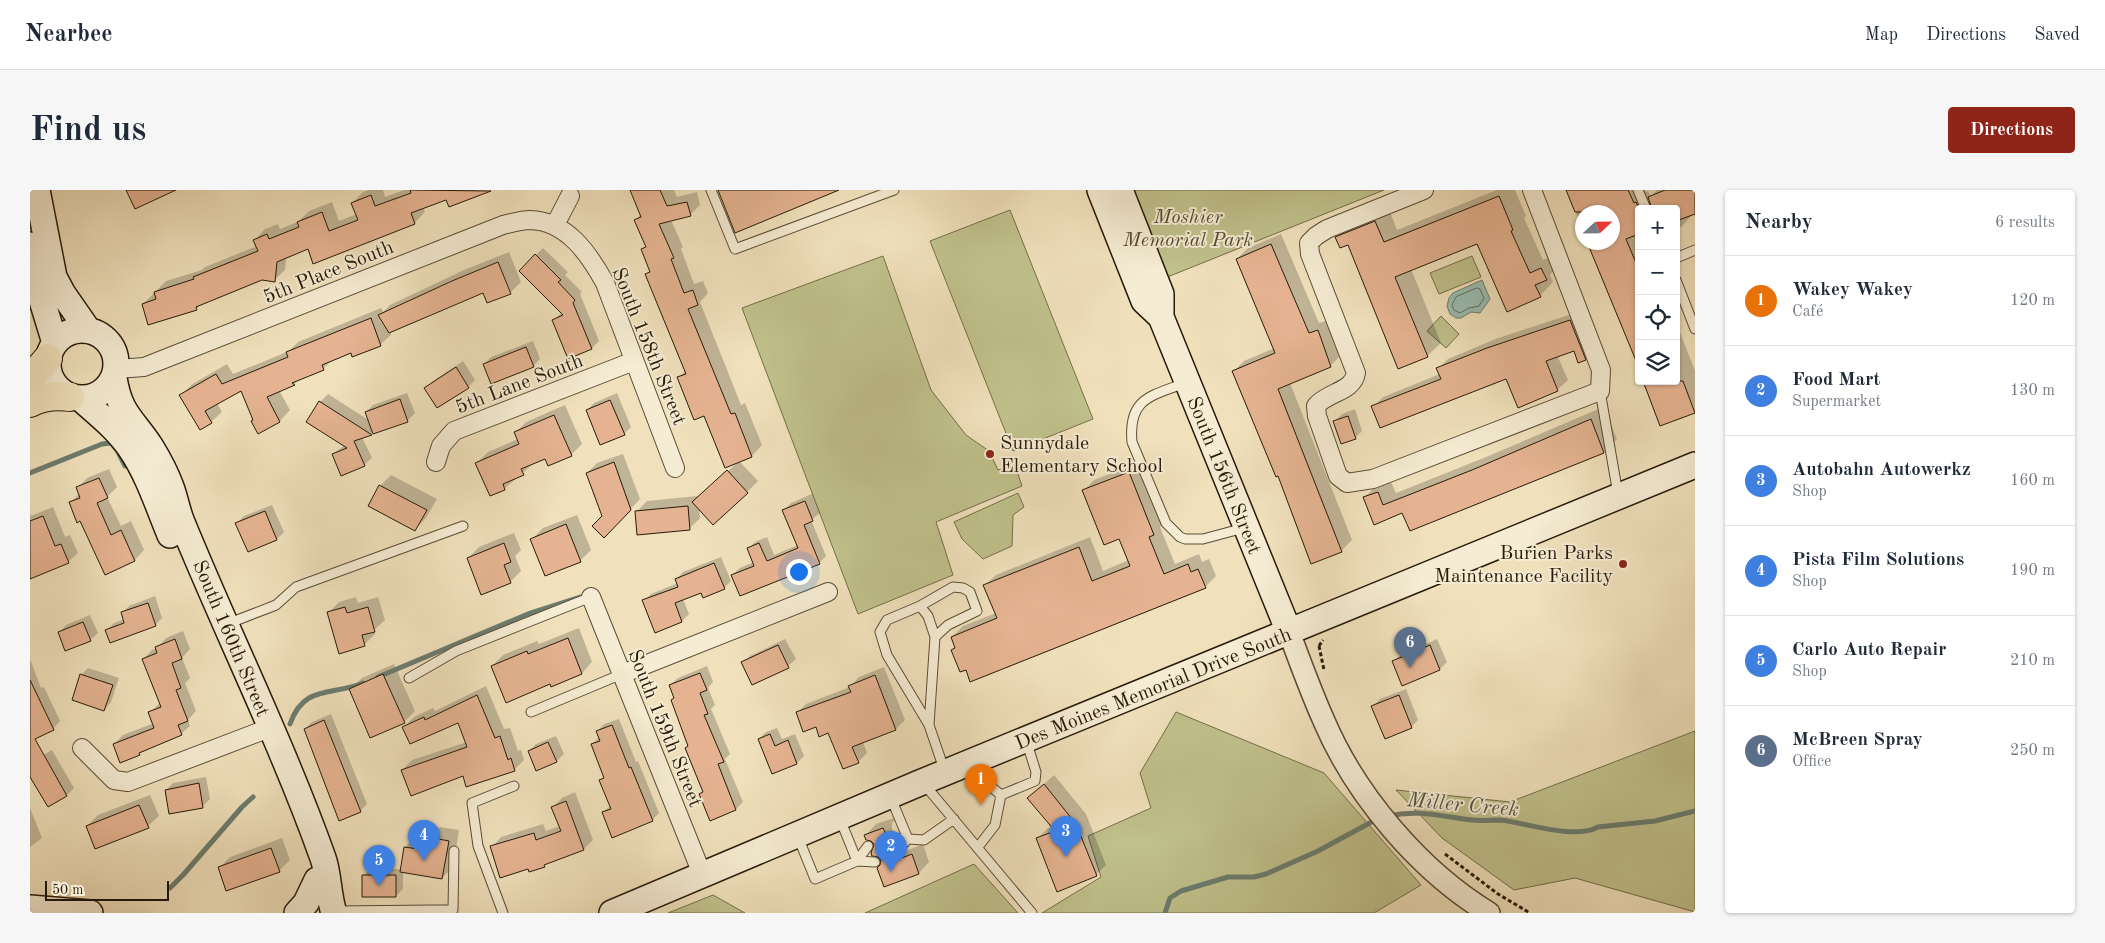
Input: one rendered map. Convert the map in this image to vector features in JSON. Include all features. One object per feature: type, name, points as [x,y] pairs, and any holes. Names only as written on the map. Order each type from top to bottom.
[{"type":"highway","points":[[30,379],[52,351]]},
{"type":"highway","points":[[30,403],[58,395],[75,398]]},
{"type":"main road","points":[[37,190],[54,277],[63,294],[88,330]]},
{"type":"main road","name":"South 156th Street","points":[[1100,190],[1144,301],[1161,317]]},
{"type":"main road","name":"South 156th Street","points":[[1120,190],[1161,294],[1161,317],[1289,632]]},
{"type":"main road","points":[[30,244],[34,277],[48,314],[52,351],[48,370],[52,381],[60,390],[75,398],[91,398],[100,394],[108,387],[115,374],[117,358],[113,348],[98,333],[88,330],[70,332],[52,351]]},
{"type":"main road","name":"South 160th Street","points":[[115,374],[119,402],[162,466],[180,518],[225,625],[244,663],[324,860],[333,910]]},
{"type":"main road","name":"South 160th Street","points":[[75,398],[119,434],[142,468],[209,633],[234,675],[259,732],[317,880],[333,910]]},
{"type":"main road","name":"Des Moines Memorial Drive South","points":[[612,913],[945,772],[1695,465]]},
{"type":"main road","points":[[297,913],[306,903],[317,880]]},
{"type":"main road","points":[[30,908],[90,913]]},
{"type":"street","points":[[1424,190],[1327,229],[1309,243],[1310,254],[1356,373],[1355,379],[1350,386],[1321,399],[1316,406],[1317,416],[1338,476],[1347,483],[1373,479],[1600,391],[1601,370],[1532,190]]},
{"type":"street","points":[[555,225],[570,196]]},
{"type":"street","name":"5th Place South","points":[[115,374],[144,368],[503,224],[530,220],[555,225]]},
{"type":"street","name":"South 158th Street","points":[[555,225],[575,241],[591,258],[605,283],[675,468]]},
{"type":"street","name":"5th Lane South","points":[[436,462],[441,446],[454,431],[634,360]]},
{"type":"street","points":[[622,674],[828,592]]},
{"type":"street","name":"South 159th Street","points":[[591,597],[702,874]]},
{"type":"street","points":[[1289,632],[1324,722],[1348,767],[1371,801],[1417,855],[1449,884],[1489,913]]},
{"type":"street","points":[[82,748],[114,780],[128,782],[259,732]]},
{"type":"lane","points":[[711,190],[735,249],[894,190]]},
{"type":"lane","points":[[1638,190],[1644,205]]},
{"type":"lane","points":[[1680,256],[1695,250]]},
{"type":"lane","points":[[1680,290],[1695,329]]},
{"type":"lane","points":[[1188,382],[1146,398],[1139,405],[1133,415],[1131,427],[1132,442],[1166,523],[1180,537],[1185,539],[1203,539],[1246,527]]},
{"type":"lane","points":[[1600,391],[1619,496]]},
{"type":"lane","points":[[225,625],[276,605],[296,587],[463,526]]},
{"type":"lane","points":[[935,637],[948,625],[977,611],[970,592],[963,588],[952,587],[920,606],[887,620],[880,632],[887,655],[928,725],[945,772]]},
{"type":"lane","points":[[409,678],[456,651],[591,597]]},
{"type":"lane","points":[[920,606],[928,616],[935,637],[928,725]]},
{"type":"lane","points":[[531,712],[622,674]]},
{"type":"lane","points":[[1001,795],[1035,781],[1036,772],[1026,740]]},
{"type":"lane","points":[[978,759],[989,785],[1001,795]]},
{"type":"lane","points":[[922,782],[1032,913]]},
{"type":"lane","points":[[502,913],[478,846],[472,803],[514,786]]},
{"type":"lane","points":[[890,795],[908,839]]},
{"type":"lane","points":[[978,847],[995,825],[1001,795]]},
{"type":"lane","points":[[839,817],[857,860]]},
{"type":"lane","points":[[887,838],[924,840],[954,819]]},
{"type":"lane","points":[[797,835],[815,879],[857,860],[868,846]]},
{"type":"lane","points":[[893,855],[908,839]]},
{"type":"lane","points":[[333,910],[434,912],[453,910],[454,851]]},
{"type":"lane","points":[[857,860],[875,862]]},
{"type":"path","points":[[1319,646],[1328,678]]},
{"type":"path","points":[[1444,853],[1498,894],[1530,913]]},
{"type":"green space","name":"Moshier Memorial Park","points":[[1131,190],[1384,190],[1165,278]]},
{"type":"green space","points":[[1010,210],[1093,419],[1013,451],[930,241]]},
{"type":"green space","points":[[883,256],[931,390],[966,435],[989,451],[998,470],[1015,465],[1022,486],[936,522],[953,575],[858,614],[742,308]]},
{"type":"green space","points":[[1472,256],[1481,277],[1439,294],[1430,273]]},
{"type":"green space","points":[[1441,316],[1459,334],[1446,348],[1427,331]]},
{"type":"green space","points":[[1018,493],[1024,507],[1013,515],[1012,546],[983,559],[962,539],[954,522]]},
{"type":"green space","points":[[1176,712],[1324,773],[1421,885],[1374,913],[1042,913],[1101,877],[1088,836],[1151,808],[1140,773]]},
{"type":"green space","points":[[1695,731],[1695,912],[1575,878],[1514,890],[1442,838],[1396,790],[1510,802]]},
{"type":"green space","points":[[974,864],[1018,913],[865,913]]},
{"type":"green space","points":[[713,895],[745,913],[668,913]]},
{"type":"water","points":[[1482,280],[1490,299],[1480,313],[1471,312],[1461,318],[1456,318],[1450,314],[1447,306],[1449,298],[1453,293]]},
{"type":"building","points":[[126,190],[176,190],[135,209]]},
{"type":"building","points":[[410,190],[491,191],[449,207],[446,200],[411,213],[415,224],[313,264],[308,249],[277,262],[275,282],[262,280],[196,307],[197,310],[148,325],[142,304],[156,299],[154,292],[194,279],[193,277],[258,251],[253,240],[267,234],[269,239],[299,227],[297,222],[322,212],[329,231],[358,220],[351,203],[371,195],[375,206],[411,193]]},
{"type":"building","points":[[630,190],[660,190],[667,206],[687,202],[691,216],[659,224],[674,258],[671,259],[684,293],[693,290],[698,305],[688,309],[731,414],[735,413],[752,457],[725,468],[704,416],[694,420],[677,377],[686,374],[645,274],[650,272],[641,249],[646,247],[634,220],[641,217]]},
{"type":"building","points":[[718,190],[839,190],[735,233]]},
{"type":"building","points":[[1566,190],[1628,190],[1634,203],[1636,202],[1637,205],[1635,205],[1635,236],[1626,239],[1635,260],[1635,358],[1590,250],[1620,250],[1620,205],[1575,205],[1575,212]]},
{"type":"building","points":[[1665,190],[1695,190],[1695,214],[1680,220],[1680,205],[1651,205],[1648,197]]},
{"type":"building","points":[[1499,196],[1513,230],[1511,231],[1530,273],[1541,268],[1547,280],[1535,285],[1541,297],[1507,312],[1477,244],[1395,277],[1428,357],[1398,369],[1348,245],[1340,248],[1335,237],[1375,221],[1384,242]]},
{"type":"building","points":[[1271,244],[1309,333],[1318,330],[1331,367],[1278,389],[1342,552],[1311,564],[1278,476],[1276,477],[1232,371],[1275,353],[1236,259]]},
{"type":"building","points":[[535,254],[561,280],[558,282],[575,300],[573,303],[592,349],[568,359],[552,320],[563,315],[519,271]]},
{"type":"building","points":[[498,262],[511,294],[487,303],[483,293],[389,333],[378,315],[452,281]]},
{"type":"building","points":[[371,318],[381,346],[352,357],[351,353],[322,365],[324,370],[292,383],[295,385],[267,397],[280,422],[258,434],[251,421],[253,420],[241,391],[205,411],[212,423],[200,430],[179,395],[216,374],[222,384],[288,357],[286,352]]},
{"type":"building","points":[[1570,320],[1586,360],[1578,363],[1574,351],[1546,361],[1558,391],[1518,408],[1506,379],[1380,428],[1371,406],[1441,379],[1436,368],[1487,348]]},
{"type":"building","points":[[526,347],[534,367],[491,384],[483,364]]},
{"type":"building","points":[[456,367],[469,388],[437,408],[424,388]]},
{"type":"building","points":[[1680,381],[1683,381],[1695,413],[1660,426],[1645,385],[1680,385]]},
{"type":"building","points":[[400,399],[408,422],[373,434],[365,412]]},
{"type":"building","points":[[610,400],[625,435],[600,445],[586,410]]},
{"type":"building","points":[[319,401],[372,435],[354,441],[365,466],[341,476],[332,454],[347,448],[306,422]]},
{"type":"building","points":[[554,415],[572,456],[548,466],[545,459],[521,469],[524,475],[503,484],[505,490],[490,496],[475,463],[519,444],[514,432]]},
{"type":"building","points":[[1348,416],[1356,439],[1341,444],[1333,421]]},
{"type":"building","points":[[1591,419],[1604,453],[1410,531],[1402,513],[1374,525],[1363,497],[1378,492],[1383,505],[1472,470]]},
{"type":"building","points":[[614,462],[631,510],[604,538],[592,526],[602,516],[586,473]]},
{"type":"building","points":[[727,470],[748,493],[713,525],[692,502]]},
{"type":"building","points":[[1129,472],[1154,535],[1149,537],[1164,574],[1188,564],[1191,572],[1198,569],[1206,588],[970,682],[966,670],[960,672],[951,650],[955,648],[951,637],[997,618],[983,585],[1079,547],[1092,581],[1130,566],[1119,539],[1104,545],[1082,490]]},
{"type":"building","points":[[99,478],[108,498],[97,503],[111,535],[121,530],[135,561],[105,575],[80,521],[77,523],[69,502],[80,498],[76,487]]},
{"type":"building","points":[[379,485],[427,510],[415,531],[368,506]]},
{"type":"building","points":[[805,501],[813,521],[804,525],[820,564],[740,596],[731,575],[754,566],[747,548],[759,543],[767,561],[798,548],[782,510]]},
{"type":"building","points":[[688,506],[690,530],[637,535],[635,511]]},
{"type":"building","points":[[265,511],[277,540],[248,552],[235,523]]},
{"type":"building","points":[[43,516],[55,546],[61,544],[69,563],[30,579],[30,521]]},
{"type":"building","points":[[566,524],[581,562],[545,576],[530,539]]},
{"type":"building","points":[[504,543],[511,562],[504,565],[511,583],[481,595],[467,558]]},
{"type":"building","points":[[714,563],[725,589],[703,598],[701,593],[675,603],[682,622],[655,633],[642,600],[678,587],[675,579]]},
{"type":"building","points":[[148,603],[156,626],[110,643],[105,630],[124,623],[121,612]]},
{"type":"building","points":[[345,607],[347,613],[368,607],[375,632],[362,635],[365,646],[339,654],[327,612]]},
{"type":"building","points":[[83,622],[91,641],[65,651],[58,632]]},
{"type":"building","points":[[568,638],[582,674],[551,687],[550,684],[506,703],[491,666],[527,651],[528,654]]},
{"type":"building","points":[[175,639],[182,659],[172,663],[181,688],[176,690],[188,721],[178,725],[182,735],[120,763],[113,744],[154,728],[148,712],[161,707],[142,659],[157,653],[155,647]]},
{"type":"building","points":[[778,645],[789,668],[752,685],[741,662]]},
{"type":"building","points":[[1430,645],[1440,670],[1402,686],[1392,661]]},
{"type":"building","points":[[700,673],[707,690],[700,693],[708,714],[704,715],[724,762],[718,764],[736,810],[710,821],[699,794],[703,792],[685,748],[688,746],[671,700],[674,698],[669,685]]},
{"type":"building","points":[[80,674],[113,685],[104,711],[72,700]]},
{"type":"building","points":[[383,674],[405,723],[370,738],[349,689]]},
{"type":"building","points":[[875,675],[896,730],[852,747],[859,763],[843,769],[828,733],[819,737],[816,727],[803,732],[796,712],[851,692],[848,686]]},
{"type":"building","points":[[30,680],[54,730],[35,739],[67,796],[48,807],[30,777]]},
{"type":"building","points":[[477,695],[495,738],[500,736],[508,760],[511,758],[515,771],[466,787],[463,776],[411,796],[401,770],[467,747],[458,723],[410,744],[402,727],[424,717],[425,720]]},
{"type":"building","points":[[1399,695],[1412,728],[1385,739],[1371,706]]},
{"type":"building","points":[[324,720],[361,812],[339,821],[304,729]]},
{"type":"building","points":[[612,725],[653,821],[612,838],[602,812],[611,809],[599,780],[604,778],[591,744],[600,741],[596,731]]},
{"type":"building","points":[[770,734],[775,746],[788,740],[797,764],[772,774],[758,739]]},
{"type":"building","points":[[548,742],[557,762],[536,771],[528,751]]},
{"type":"building","points":[[199,783],[203,808],[169,814],[165,790]]},
{"type":"building","points":[[1044,784],[1076,824],[1097,876],[1057,892],[1036,838],[1055,831],[1027,798]]},
{"type":"building","points":[[566,801],[584,850],[544,865],[545,867],[529,872],[528,869],[500,878],[490,846],[534,833],[536,840],[561,831],[551,807]]},
{"type":"building","points":[[139,805],[149,828],[95,849],[86,826]]},
{"type":"building","points":[[883,828],[885,832],[881,840],[889,844],[891,848],[887,854],[888,859],[894,861],[912,854],[919,874],[884,887],[877,868],[881,860],[878,857],[872,856],[874,844],[866,840],[864,835]]},
{"type":"building","points":[[428,837],[449,841],[442,879],[400,872],[404,847],[426,850]]},
{"type":"building","points":[[271,848],[280,872],[226,891],[218,867]]},
{"type":"building","points":[[362,875],[396,875],[396,897],[362,897]]},
{"type":"waterway","points":[[30,473],[102,444],[111,443],[125,466]]},
{"type":"waterway","points":[[378,677],[528,614],[581,597]]},
{"type":"waterway","points":[[290,724],[296,711],[311,697],[320,693],[363,683]]},
{"type":"waterway","points":[[170,888],[253,797]]},
{"type":"waterway","name":"Miller Creek","points":[[1388,816],[1420,813],[1475,820],[1500,820],[1550,830],[1577,832],[1588,831],[1598,827],[1655,821],[1695,811]]},
{"type":"waterway","name":"Miller Creek","points":[[1165,913],[1170,898],[1181,891],[1228,877],[1254,877],[1266,874],[1318,851],[1377,819]]},
{"type":"place","name":"Sunnydale Elementary School","points":[[990,454]]},
{"type":"place","name":"Burien Parks Maintenance Facility","points":[[1623,564]]},
{"type":"place","name":"McBreen Spray","points":[[1410,668]]},
{"type":"place","name":"Wakey Wakey","points":[[981,805]]},
{"type":"place","name":"Autobahn Autowerkz","points":[[1066,857]]},
{"type":"place","name":"Pista Film Solutions","points":[[424,861]]},
{"type":"place","name":"Food Mart","points":[[891,872]]},
{"type":"place","name":"Carlo Auto Repair","points":[[379,886]]}]
